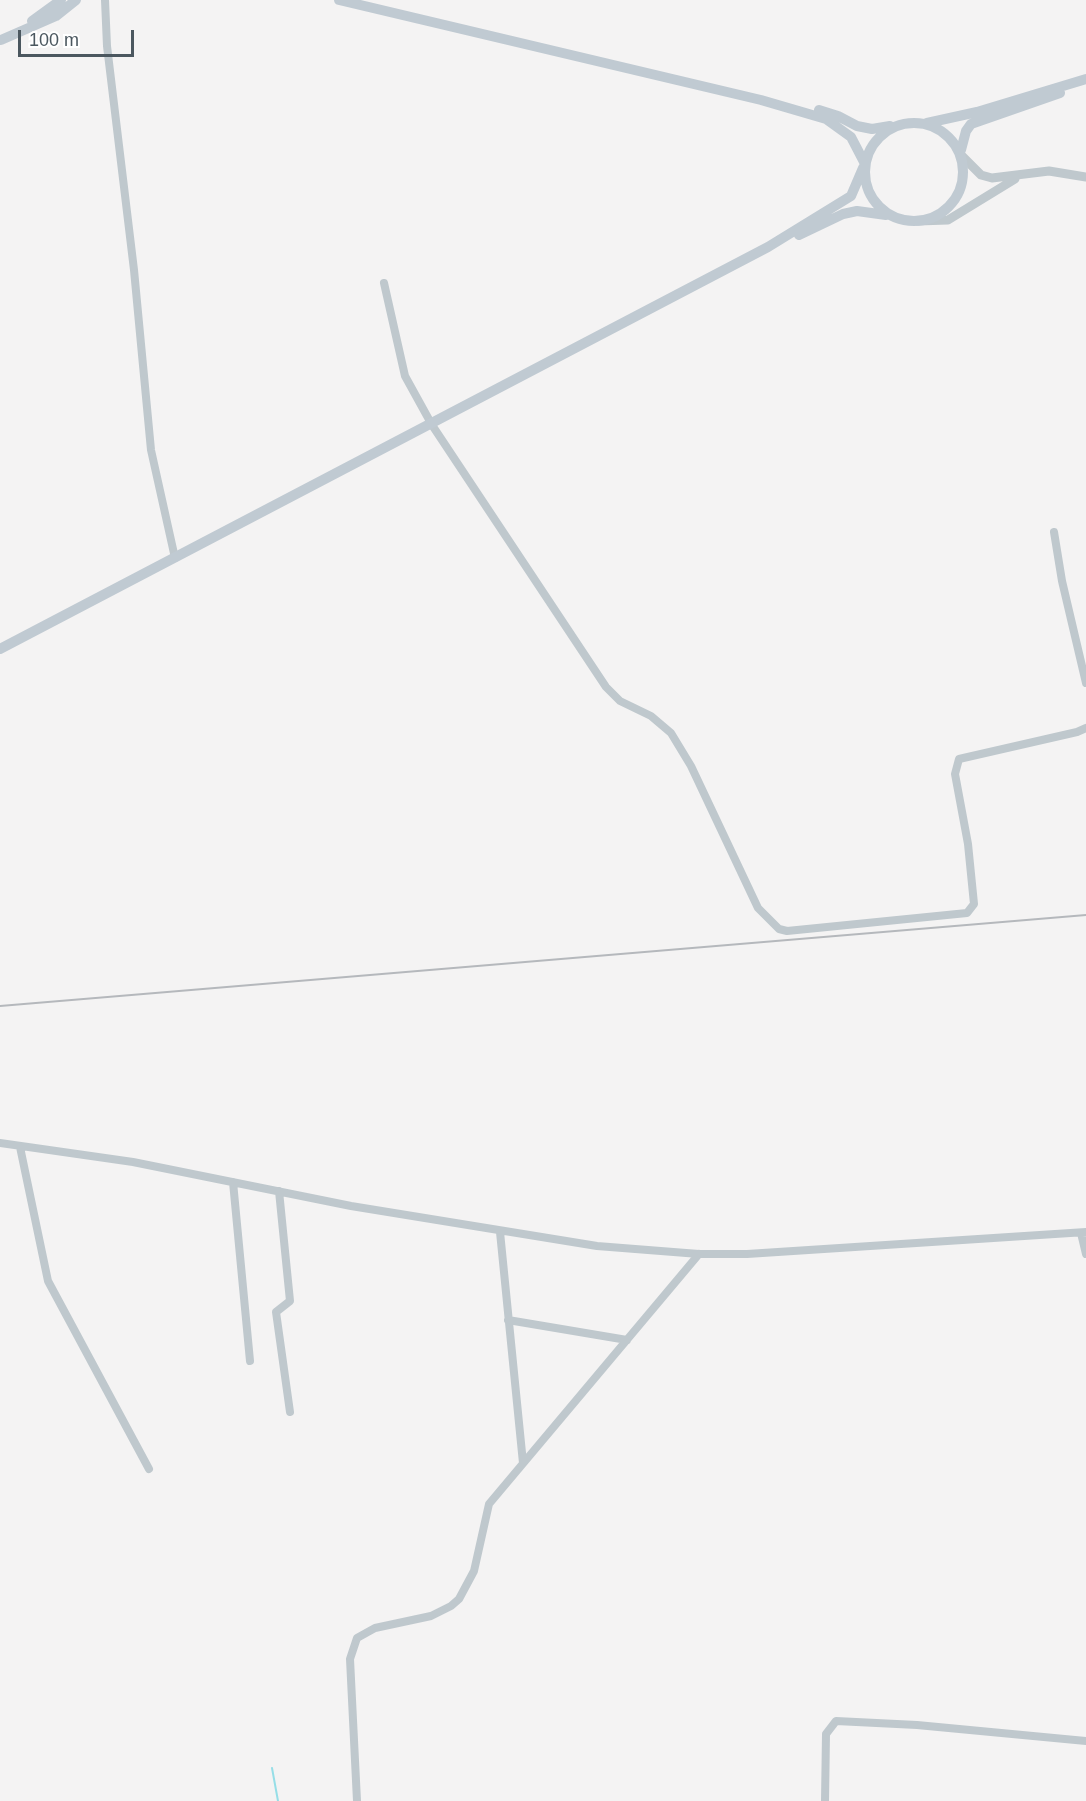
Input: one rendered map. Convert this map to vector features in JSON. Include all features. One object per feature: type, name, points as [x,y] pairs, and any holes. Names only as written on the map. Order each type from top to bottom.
[{"type":"main road","points":[[42,15],[51,0]]},
{"type":"main road","points":[[0,41],[42,15],[61,0]]},
{"type":"main road","points":[[56,16],[76,0]]},
{"type":"main road","points":[[0,41],[56,16],[84,0]]},
{"type":"main road","points":[[343,0],[761,100],[826,119],[839,126],[851,137],[863,165],[871,195],[879,207],[890,216]]},
{"type":"main road","points":[[761,100],[824,111],[857,126],[872,129],[923,124],[977,112],[1086,80]]},
{"type":"main road","points":[[768,247],[843,214],[872,212],[918,221],[932,218],[955,200],[962,184],[961,153],[966,131],[971,124],[1072,89],[1086,80]]},
{"type":"main road","points":[[923,124],[942,131],[961,153]]},
{"type":"main road","points":[[0,649],[432,425],[768,247],[851,196],[863,165],[879,135],[893,126]]},
{"type":"street","points":[[105,0],[107,46],[134,270],[151,450],[175,558]]},
{"type":"street","points":[[961,153],[981,175],[992,178],[1049,171],[1086,177]]},
{"type":"street","points":[[918,221],[948,220],[996,188],[1025,174]]},
{"type":"street","points":[[384,283],[405,376],[432,425],[606,687],[620,701],[661,722],[681,747],[758,908],[779,929],[787,931],[967,914],[974,904],[968,844],[955,774],[957,763],[968,755],[1077,732],[1086,728]]},
{"type":"street","points":[[1054,532],[1062,581],[1086,683]]},
{"type":"street","points":[[0,1143],[92,1155],[500,1232],[597,1246],[699,1254],[867,1247],[1083,1232],[1086,1254]]},
{"type":"street","points":[[20,1147],[48,1281],[149,1468]]},
{"type":"street","points":[[233,1182],[250,1361]]},
{"type":"street","points":[[279,1191],[290,1301],[276,1312],[290,1412]]},
{"type":"street","points":[[500,1232],[523,1463]]},
{"type":"street","points":[[357,1801],[350,1659],[352,1647],[363,1633],[375,1628],[431,1616],[451,1606],[459,1599],[474,1571],[486,1508],[699,1254]]},
{"type":"street","points":[[508,1320],[627,1340]]},
{"type":"street","points":[[825,1801],[826,1734],[836,1721],[916,1725],[1086,1740]]},
{"type":"waterway","points":[[272,1768],[278,1801]]},
{"type":"railway","points":[[0,1006],[1086,915]]}]
